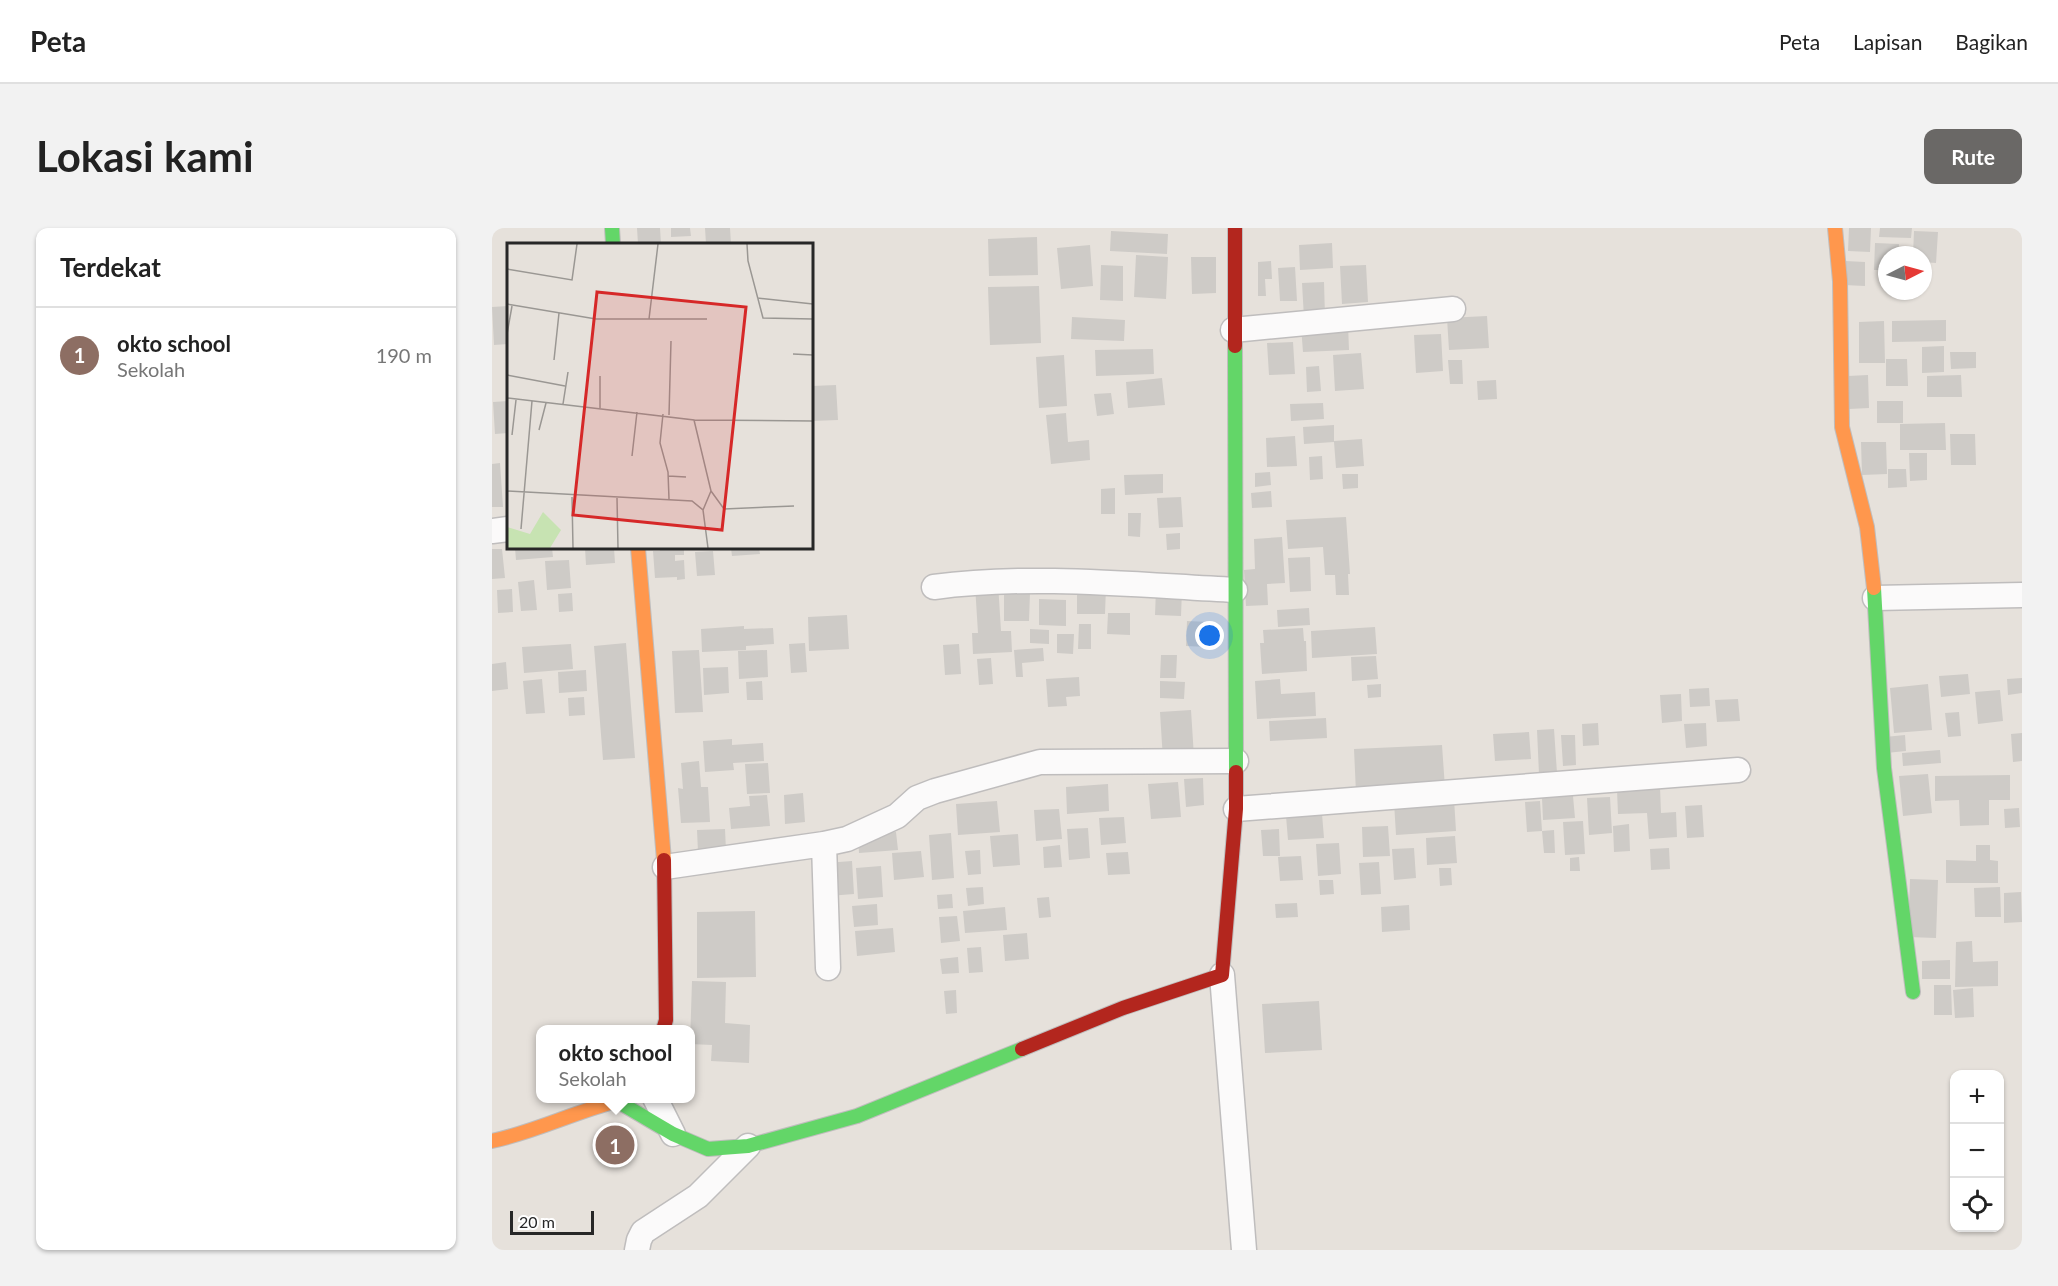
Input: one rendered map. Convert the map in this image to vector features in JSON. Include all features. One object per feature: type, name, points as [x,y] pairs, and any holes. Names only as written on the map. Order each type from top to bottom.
[{"type":"street","points":[[612,228],[613,243]]},
{"type":"street","points":[[1235,228],[1233,330],[1236,809],[1222,975],[1244,1250]]},
{"type":"street","points":[[1836,228],[1840,281],[1842,427],[1867,527],[1875,598],[1884,768],[1913,992]]},
{"type":"street","points":[[1233,330],[1453,309]]},
{"type":"street","points":[[492,531],[507,529]]},
{"type":"street","points":[[638,549],[665,867],[664,1025]]},
{"type":"street","points":[[934,587],[976,582],[1050,582],[1235,590]]},
{"type":"street","points":[[1875,598],[2022,595]]},
{"type":"street","points":[[665,867],[847,839],[897,816],[917,798],[934,791],[1040,762],[1236,761]]},
{"type":"street","points":[[1236,809],[1738,770]]},
{"type":"street","points":[[824,844],[828,968]]},
{"type":"street","points":[[624,1103],[674,1134],[708,1149],[748,1146],[857,1116],[1113,1012],[1222,975]]},
{"type":"street","points":[[492,1141],[521,1136],[586,1109],[608,1103]]},
{"type":"street","points":[[658,1103],[674,1134]]},
{"type":"street","points":[[637,1250],[643,1232],[698,1196],[748,1146]]},
{"type":"building","points":[[637,228],[660,228],[661,243],[638,243]]},
{"type":"building","points":[[671,228],[690,228],[691,236],[671,237]]},
{"type":"building","points":[[705,228],[730,228],[731,243],[706,243]]},
{"type":"building","points":[[1849,228],[1871,228],[1870,252],[1848,251]]},
{"type":"building","points":[[1880,228],[1912,228],[1911,238],[1879,237]]},
{"type":"building","points":[[1111,231],[1168,234],[1167,254],[1110,251]]},
{"type":"building","points":[[1914,231],[1938,232],[1936,263],[1932,263],[1932,246],[1913,246]]},
{"type":"building","points":[[1037,237],[1038,275],[989,276],[988,239]]},
{"type":"building","points":[[1332,243],[1333,268],[1300,270],[1299,245]]},
{"type":"building","points":[[1875,243],[1899,244],[1899,246],[1878,246],[1878,270],[1874,270]]},
{"type":"building","points":[[1090,245],[1093,286],[1061,289],[1057,248]]},
{"type":"building","points":[[1136,255],[1168,257],[1166,299],[1134,297]]},
{"type":"building","points":[[1191,257],[1216,257],[1216,293],[1192,294]]},
{"type":"building","points":[[1271,261],[1272,279],[1265,279],[1266,296],[1258,296],[1258,262]]},
{"type":"building","points":[[1845,261],[1865,262],[1865,286],[1844,285]]},
{"type":"building","points":[[1101,265],[1123,266],[1123,301],[1100,300]]},
{"type":"building","points":[[1366,265],[1368,302],[1342,304],[1340,266]]},
{"type":"building","points":[[1295,267],[1297,301],[1280,301],[1278,268]]},
{"type":"building","points":[[1324,282],[1325,317],[1304,318],[1302,283]]},
{"type":"building","points":[[1039,286],[1041,343],[990,345],[988,287]]},
{"type":"building","points":[[507,306],[507,344],[494,345],[492,307]]},
{"type":"building","points":[[1487,316],[1489,348],[1449,350],[1447,318]]},
{"type":"building","points":[[1072,317],[1125,320],[1124,341],[1071,339]]},
{"type":"building","points":[[1946,320],[1946,341],[1892,342],[1892,321]]},
{"type":"building","points":[[1884,321],[1885,363],[1859,363],[1859,322]]},
{"type":"building","points":[[1348,324],[1349,350],[1303,352],[1301,326]]},
{"type":"building","points":[[1441,334],[1443,371],[1416,373],[1414,335]]},
{"type":"building","points":[[1293,342],[1295,374],[1269,375],[1267,343]]},
{"type":"building","points":[[1944,346],[1944,372],[1922,373],[1922,347]]},
{"type":"building","points":[[1153,349],[1154,374],[1096,376],[1095,350]]},
{"type":"building","points":[[1950,352],[1976,352],[1976,368],[1951,369]]},
{"type":"building","points":[[1361,353],[1364,389],[1335,391],[1333,355]]},
{"type":"building","points":[[1064,355],[1067,406],[1039,408],[1036,357]]},
{"type":"building","points":[[1886,359],[1907,359],[1908,386],[1886,386]]},
{"type":"building","points":[[1448,360],[1462,360],[1463,384],[1450,384]]},
{"type":"building","points":[[1319,366],[1321,391],[1307,392],[1306,367]]},
{"type":"building","points":[[1868,375],[1869,408],[1849,409],[1848,376]]},
{"type":"building","points":[[1961,375],[1962,397],[1927,397],[1927,376]]},
{"type":"building","points":[[1162,378],[1165,405],[1128,408],[1126,382]]},
{"type":"building","points":[[1496,380],[1497,399],[1478,400],[1477,381]]},
{"type":"building","points":[[836,385],[838,420],[813,421],[813,386]]},
{"type":"building","points":[[1111,393],[1114,414],[1097,416],[1094,394]]},
{"type":"building","points":[[507,401],[507,433],[495,434],[493,402]]},
{"type":"building","points":[[1877,401],[1903,401],[1903,423],[1877,423]]},
{"type":"building","points":[[1323,403],[1324,419],[1291,421],[1290,404]]},
{"type":"building","points":[[1066,413],[1068,442],[1089,440],[1090,460],[1051,464],[1046,415]]},
{"type":"building","points":[[1945,423],[1946,450],[1900,450],[1900,424]]},
{"type":"building","points":[[1334,425],[1334,441],[1362,439],[1364,466],[1336,468],[1334,442],[1304,444],[1303,427]]},
{"type":"building","points":[[1950,434],[1975,434],[1976,465],[1951,465]]},
{"type":"building","points":[[1295,436],[1297,466],[1267,467],[1266,438]]},
{"type":"building","points":[[1861,442],[1886,442],[1887,474],[1862,475]]},
{"type":"building","points":[[1909,453],[1927,453],[1927,480],[1910,481]]},
{"type":"building","points":[[1322,456],[1323,479],[1310,480],[1309,457]]},
{"type":"building","points":[[500,463],[503,507],[492,507],[492,464]]},
{"type":"building","points":[[1888,469],[1906,469],[1907,487],[1888,488]]},
{"type":"building","points":[[1270,472],[1271,485],[1255,487],[1255,473]]},
{"type":"building","points":[[1163,474],[1163,493],[1125,495],[1124,475]]},
{"type":"building","points":[[1342,474],[1358,474],[1358,488],[1343,489]]},
{"type":"building","points":[[1115,488],[1115,514],[1101,514],[1101,489]]},
{"type":"building","points":[[1271,491],[1272,507],[1252,508],[1251,493]]},
{"type":"building","points":[[1181,497],[1183,527],[1159,528],[1157,498]]},
{"type":"building","points":[[1128,513],[1141,513],[1140,537],[1128,536]]},
{"type":"building","points":[[1346,517],[1350,574],[1348,574],[1349,595],[1336,595],[1335,575],[1325,575],[1323,547],[1288,549],[1286,520]]},
{"type":"building","points":[[1180,533],[1180,549],[1167,550],[1166,534]]},
{"type":"building","points":[[1282,537],[1285,583],[1267,584],[1268,605],[1246,606],[1244,570],[1255,569],[1254,539]]},
{"type":"building","points":[[492,549],[502,549],[505,578],[492,579]]},
{"type":"building","points":[[515,549],[552,549],[553,557],[516,560]]},
{"type":"building","points":[[585,549],[614,549],[615,563],[586,565]]},
{"type":"building","points":[[659,549],[684,549],[684,555],[675,555],[675,561],[684,560],[685,579],[655,578],[653,551],[660,551]]},
{"type":"building","points":[[731,549],[759,549],[760,554],[732,556]]},
{"type":"building","points":[[713,551],[715,575],[697,576],[695,552]]},
{"type":"building","points":[[1310,557],[1311,591],[1290,592],[1288,558]]},
{"type":"building","points":[[569,560],[571,588],[547,590],[545,561]]},
{"type":"building","points":[[534,580],[537,610],[521,611],[518,582]]},
{"type":"building","points":[[998,583],[1001,631],[1011,631],[1012,652],[973,654],[972,633],[978,633],[975,585]]},
{"type":"building","points":[[1077,587],[1106,587],[1105,614],[1077,614]]},
{"type":"building","points":[[512,589],[513,612],[498,613],[497,590]]},
{"type":"building","points":[[1156,589],[1182,590],[1181,616],[1155,615]]},
{"type":"building","points":[[1004,592],[1030,593],[1029,621],[1004,621]]},
{"type":"building","points":[[572,593],[573,611],[559,612],[558,594]]},
{"type":"building","points":[[1039,599],[1066,600],[1066,626],[1039,625]]},
{"type":"building","points":[[1309,608],[1310,625],[1278,627],[1277,610]]},
{"type":"building","points":[[1108,613],[1130,613],[1130,635],[1107,634]]},
{"type":"building","points":[[847,615],[849,649],[809,651],[808,617]]},
{"type":"building","points":[[1187,621],[1209,622],[1208,647],[1186,646]]},
{"type":"building","points":[[1079,624],[1091,624],[1091,649],[1078,649]]},
{"type":"building","points":[[744,626],[744,629],[773,628],[774,644],[746,646],[746,650],[702,652],[701,629]]},
{"type":"building","points":[[1375,627],[1377,654],[1312,658],[1311,631]]},
{"type":"building","points":[[1303,628],[1307,671],[1262,674],[1260,643],[1264,643],[1263,630]]},
{"type":"building","points":[[1030,629],[1049,630],[1049,644],[1030,643]]},
{"type":"building","points":[[1057,634],[1074,634],[1073,654],[1057,653]]},
{"type":"building","points":[[626,643],[635,758],[603,760],[594,646]]},
{"type":"building","points":[[805,643],[807,672],[791,673],[789,644]]},
{"type":"building","points":[[571,644],[573,669],[524,673],[522,647]]},
{"type":"building","points":[[959,644],[961,674],[945,675],[943,645]]},
{"type":"building","points":[[1043,648],[1044,661],[1022,663],[1023,677],[1016,677],[1014,650]]},
{"type":"building","points":[[699,650],[703,712],[675,713],[672,651]]},
{"type":"building","points":[[767,650],[768,677],[739,679],[738,651]]},
{"type":"building","points":[[1161,655],[1177,655],[1176,678],[1160,678]]},
{"type":"building","points":[[1376,656],[1378,679],[1352,681],[1351,657]]},
{"type":"building","points":[[991,658],[993,684],[979,685],[977,659]]},
{"type":"building","points":[[506,662],[508,689],[492,691],[492,664]]},
{"type":"building","points":[[728,667],[729,693],[704,695],[703,668]]},
{"type":"building","points":[[586,670],[587,691],[559,693],[558,672]]},
{"type":"building","points":[[1968,674],[1970,694],[1941,697],[1939,676]]},
{"type":"building","points":[[1079,677],[1080,696],[1066,697],[1067,706],[1048,707],[1046,679]]},
{"type":"building","points":[[2022,678],[2022,693],[2008,695],[2007,679]]},
{"type":"building","points":[[542,679],[545,713],[526,714],[523,681]]},
{"type":"building","points":[[1280,679],[1281,694],[1315,692],[1316,716],[1257,719],[1255,681]]},
{"type":"building","points":[[762,681],[763,700],[747,700],[746,682]]},
{"type":"building","points":[[1160,681],[1185,682],[1184,699],[1160,698]]},
{"type":"building","points":[[1381,684],[1381,697],[1368,698],[1367,685]]},
{"type":"building","points":[[1928,684],[1932,730],[1894,733],[1890,688]]},
{"type":"building","points":[[1709,688],[1710,706],[1690,707],[1689,689]]},
{"type":"building","points":[[2000,690],[2003,721],[1978,724],[1975,692]]},
{"type":"building","points":[[1681,694],[1682,721],[1662,723],[1660,695]]},
{"type":"building","points":[[584,697],[585,715],[569,716],[568,698]]},
{"type":"building","points":[[1738,699],[1740,721],[1717,722],[1715,700]]},
{"type":"building","points":[[1191,710],[1194,757],[1163,760],[1160,712]]},
{"type":"building","points":[[1959,712],[1961,736],[1948,737],[1945,713]]},
{"type":"building","points":[[1326,718],[1327,738],[1270,741],[1269,721]]},
{"type":"building","points":[[1598,723],[1599,745],[1583,746],[1582,724]]},
{"type":"building","points":[[1706,723],[1707,746],[1686,748],[1684,724]]},
{"type":"building","points":[[1554,729],[1557,773],[1539,774],[1537,730]]},
{"type":"building","points":[[1529,732],[1531,759],[1495,761],[1493,734]]},
{"type":"building","points":[[2022,733],[2022,761],[2013,762],[2011,734]]},
{"type":"building","points":[[1561,735],[1575,735],[1576,765],[1563,766]]},
{"type":"building","points":[[1905,735],[1906,751],[1886,753],[1885,737]]},
{"type":"building","points":[[732,739],[732,745],[763,743],[764,761],[733,763],[734,770],[705,772],[703,741]]},
{"type":"building","points":[[1442,745],[1445,788],[1356,793],[1354,749]]},
{"type":"building","points":[[1940,750],[1941,763],[1903,766],[1902,753]]},
{"type":"building","points":[[699,761],[701,787],[708,787],[710,822],[681,823],[678,788],[683,789],[681,763]]},
{"type":"building","points":[[768,763],[770,793],[747,794],[745,764]]},
{"type":"building","points":[[1928,774],[1932,813],[1903,816],[1899,776]]},
{"type":"building","points":[[2010,775],[2010,800],[1989,800],[1989,825],[1960,826],[1959,800],[1935,801],[1935,776]]},
{"type":"building","points":[[1203,778],[1204,805],[1186,807],[1184,779]]},
{"type":"building","points":[[1178,782],[1181,817],[1151,819],[1148,784]]},
{"type":"building","points":[[1108,784],[1109,811],[1067,814],[1066,787]]},
{"type":"building","points":[[1660,787],[1661,813],[1676,812],[1677,837],[1649,839],[1647,813],[1618,814],[1617,790]]},
{"type":"building","points":[[803,793],[805,822],[785,824],[784,795]]},
{"type":"building","points":[[767,795],[770,826],[731,829],[729,808],[750,806],[749,796]]},
{"type":"building","points":[[1573,796],[1575,818],[1543,820],[1542,798]]},
{"type":"building","points":[[1610,797],[1612,833],[1589,835],[1587,798]]},
{"type":"building","points":[[1454,799],[1456,831],[1396,835],[1394,802]]},
{"type":"building","points":[[997,801],[1000,832],[958,835],[956,804]]},
{"type":"building","points":[[1540,801],[1542,831],[1527,832],[1525,802]]},
{"type":"building","points":[[1702,805],[1704,837],[1687,838],[1685,806]]},
{"type":"building","points":[[2019,808],[2020,827],[2005,828],[2004,809]]},
{"type":"building","points":[[1059,809],[1062,839],[1036,841],[1034,810]]},
{"type":"building","points":[[1322,814],[1324,838],[1288,840],[1286,816]]},
{"type":"building","points":[[1124,817],[1126,843],[1101,845],[1099,818]]},
{"type":"building","points":[[1583,821],[1585,854],[1565,855],[1563,822]]},
{"type":"building","points":[[1629,824],[1630,851],[1614,852],[1613,826]]},
{"type":"building","points":[[1388,826],[1390,856],[1363,857],[1362,827]]},
{"type":"building","points":[[1088,828],[1090,858],[1069,860],[1067,829]]},
{"type":"building","points":[[725,829],[726,851],[698,852],[697,830]]},
{"type":"building","points":[[1279,829],[1280,856],[1263,856],[1261,830]]},
{"type":"building","points":[[1554,830],[1555,853],[1544,853],[1542,831]]},
{"type":"building","points":[[896,832],[898,850],[859,853],[858,835]]},
{"type":"building","points":[[951,833],[954,878],[932,880],[929,835]]},
{"type":"building","points":[[1018,834],[1020,865],[993,867],[990,836]]},
{"type":"building","points":[[1455,836],[1457,863],[1427,865],[1426,838]]},
{"type":"building","points":[[1339,843],[1341,874],[1318,876],[1316,844]]},
{"type":"building","points":[[1060,845],[1062,867],[1044,868],[1043,847]]},
{"type":"building","points":[[1976,845],[1990,845],[1990,860],[1998,861],[1998,883],[1946,883],[1946,860],[1976,861]]},
{"type":"building","points":[[1414,848],[1416,878],[1394,880],[1392,849]]},
{"type":"building","points":[[1669,848],[1670,869],[1651,870],[1650,849]]},
{"type":"building","points":[[980,850],[981,874],[968,875],[965,851]]},
{"type":"building","points":[[921,851],[924,877],[894,880],[892,853]]},
{"type":"building","points":[[1128,852],[1130,874],[1108,875],[1106,853]]},
{"type":"building","points":[[1301,856],[1303,880],[1280,881],[1278,857]]},
{"type":"building","points":[[1579,857],[1580,871],[1570,871],[1570,858]]},
{"type":"building","points":[[852,861],[854,894],[828,896],[826,863]]},
{"type":"building","points":[[1379,862],[1381,894],[1361,895],[1359,863]]},
{"type":"building","points":[[881,866],[883,897],[858,899],[856,868]]},
{"type":"building","points":[[1439,868],[1451,868],[1452,885],[1440,886]]},
{"type":"building","points":[[1910,879],[1938,880],[1936,938],[1908,937]]},
{"type":"building","points":[[1319,880],[1333,880],[1334,894],[1320,895]]},
{"type":"building","points":[[983,887],[984,904],[968,906],[966,888]]},
{"type":"building","points":[[2000,887],[2001,917],[1975,917],[1974,888]]},
{"type":"building","points":[[2021,892],[2022,922],[2004,923],[2004,893]]},
{"type":"building","points":[[952,894],[953,908],[938,909],[937,895]]},
{"type":"building","points":[[1049,897],[1051,917],[1039,918],[1037,898]]},
{"type":"building","points":[[1297,903],[1298,917],[1276,918],[1275,904]]},
{"type":"building","points":[[877,904],[878,925],[854,927],[852,906]]},
{"type":"building","points":[[1409,905],[1410,930],[1382,932],[1381,907]]},
{"type":"building","points":[[1005,907],[1007,930],[965,933],[963,911]]},
{"type":"building","points":[[755,911],[756,977],[697,978],[697,912]]},
{"type":"building","points":[[957,916],[960,941],[941,943],[939,917]]},
{"type":"building","points":[[893,928],[895,952],[857,956],[855,931]]},
{"type":"building","points":[[1027,933],[1029,959],[1005,961],[1003,935]]},
{"type":"building","points":[[1972,941],[1973,962],[1998,961],[1998,986],[1955,987],[1956,942]]},
{"type":"building","points":[[981,947],[983,972],[969,973],[967,948]]},
{"type":"building","points":[[958,957],[959,973],[942,974],[940,959]]},
{"type":"building","points":[[1950,960],[1950,979],[1922,979],[1922,961]]},
{"type":"building","points":[[692,981],[726,982],[725,1023],[750,1025],[749,1063],[711,1061],[712,1045],[695,1044],[695,1025],[691,1025]]},
{"type":"building","points":[[1934,985],[1951,985],[1952,1015],[1934,1015]]},
{"type":"building","points":[[1973,988],[1974,1017],[1955,1018],[1953,990]]},
{"type":"building","points":[[956,990],[957,1013],[946,1014],[944,991]]},
{"type":"building","points":[[1319,1001],[1322,1050],[1265,1053],[1262,1004]]},
{"type":"traffic: fast","points":[[612,228],[613,243]]},
{"type":"traffic: fast","points":[[1235,346],[1236,772]]},
{"type":"traffic: fast","points":[[1874,588],[1884,768],[1913,992]]},
{"type":"traffic: fast","points":[[620,1103],[673,1134],[708,1149],[748,1146],[857,1116],[1022,1049]]},
{"type":"traffic: slow","points":[[1835,228],[1840,281],[1842,427],[1867,527],[1874,588]]},
{"type":"traffic: slow","points":[[638,549],[664,860]]},
{"type":"traffic: slow","points":[[492,1141],[611,1103]]},
{"type":"traffic: jam","points":[[1235,228],[1235,346]]},
{"type":"traffic: jam","points":[[1022,1049],[1123,1008],[1222,975],[1236,809],[1236,772]]},
{"type":"traffic: jam","points":[[664,860],[664,1025]]},
{"type":"place","name":"okto school","points":[[615,1145]]}]
